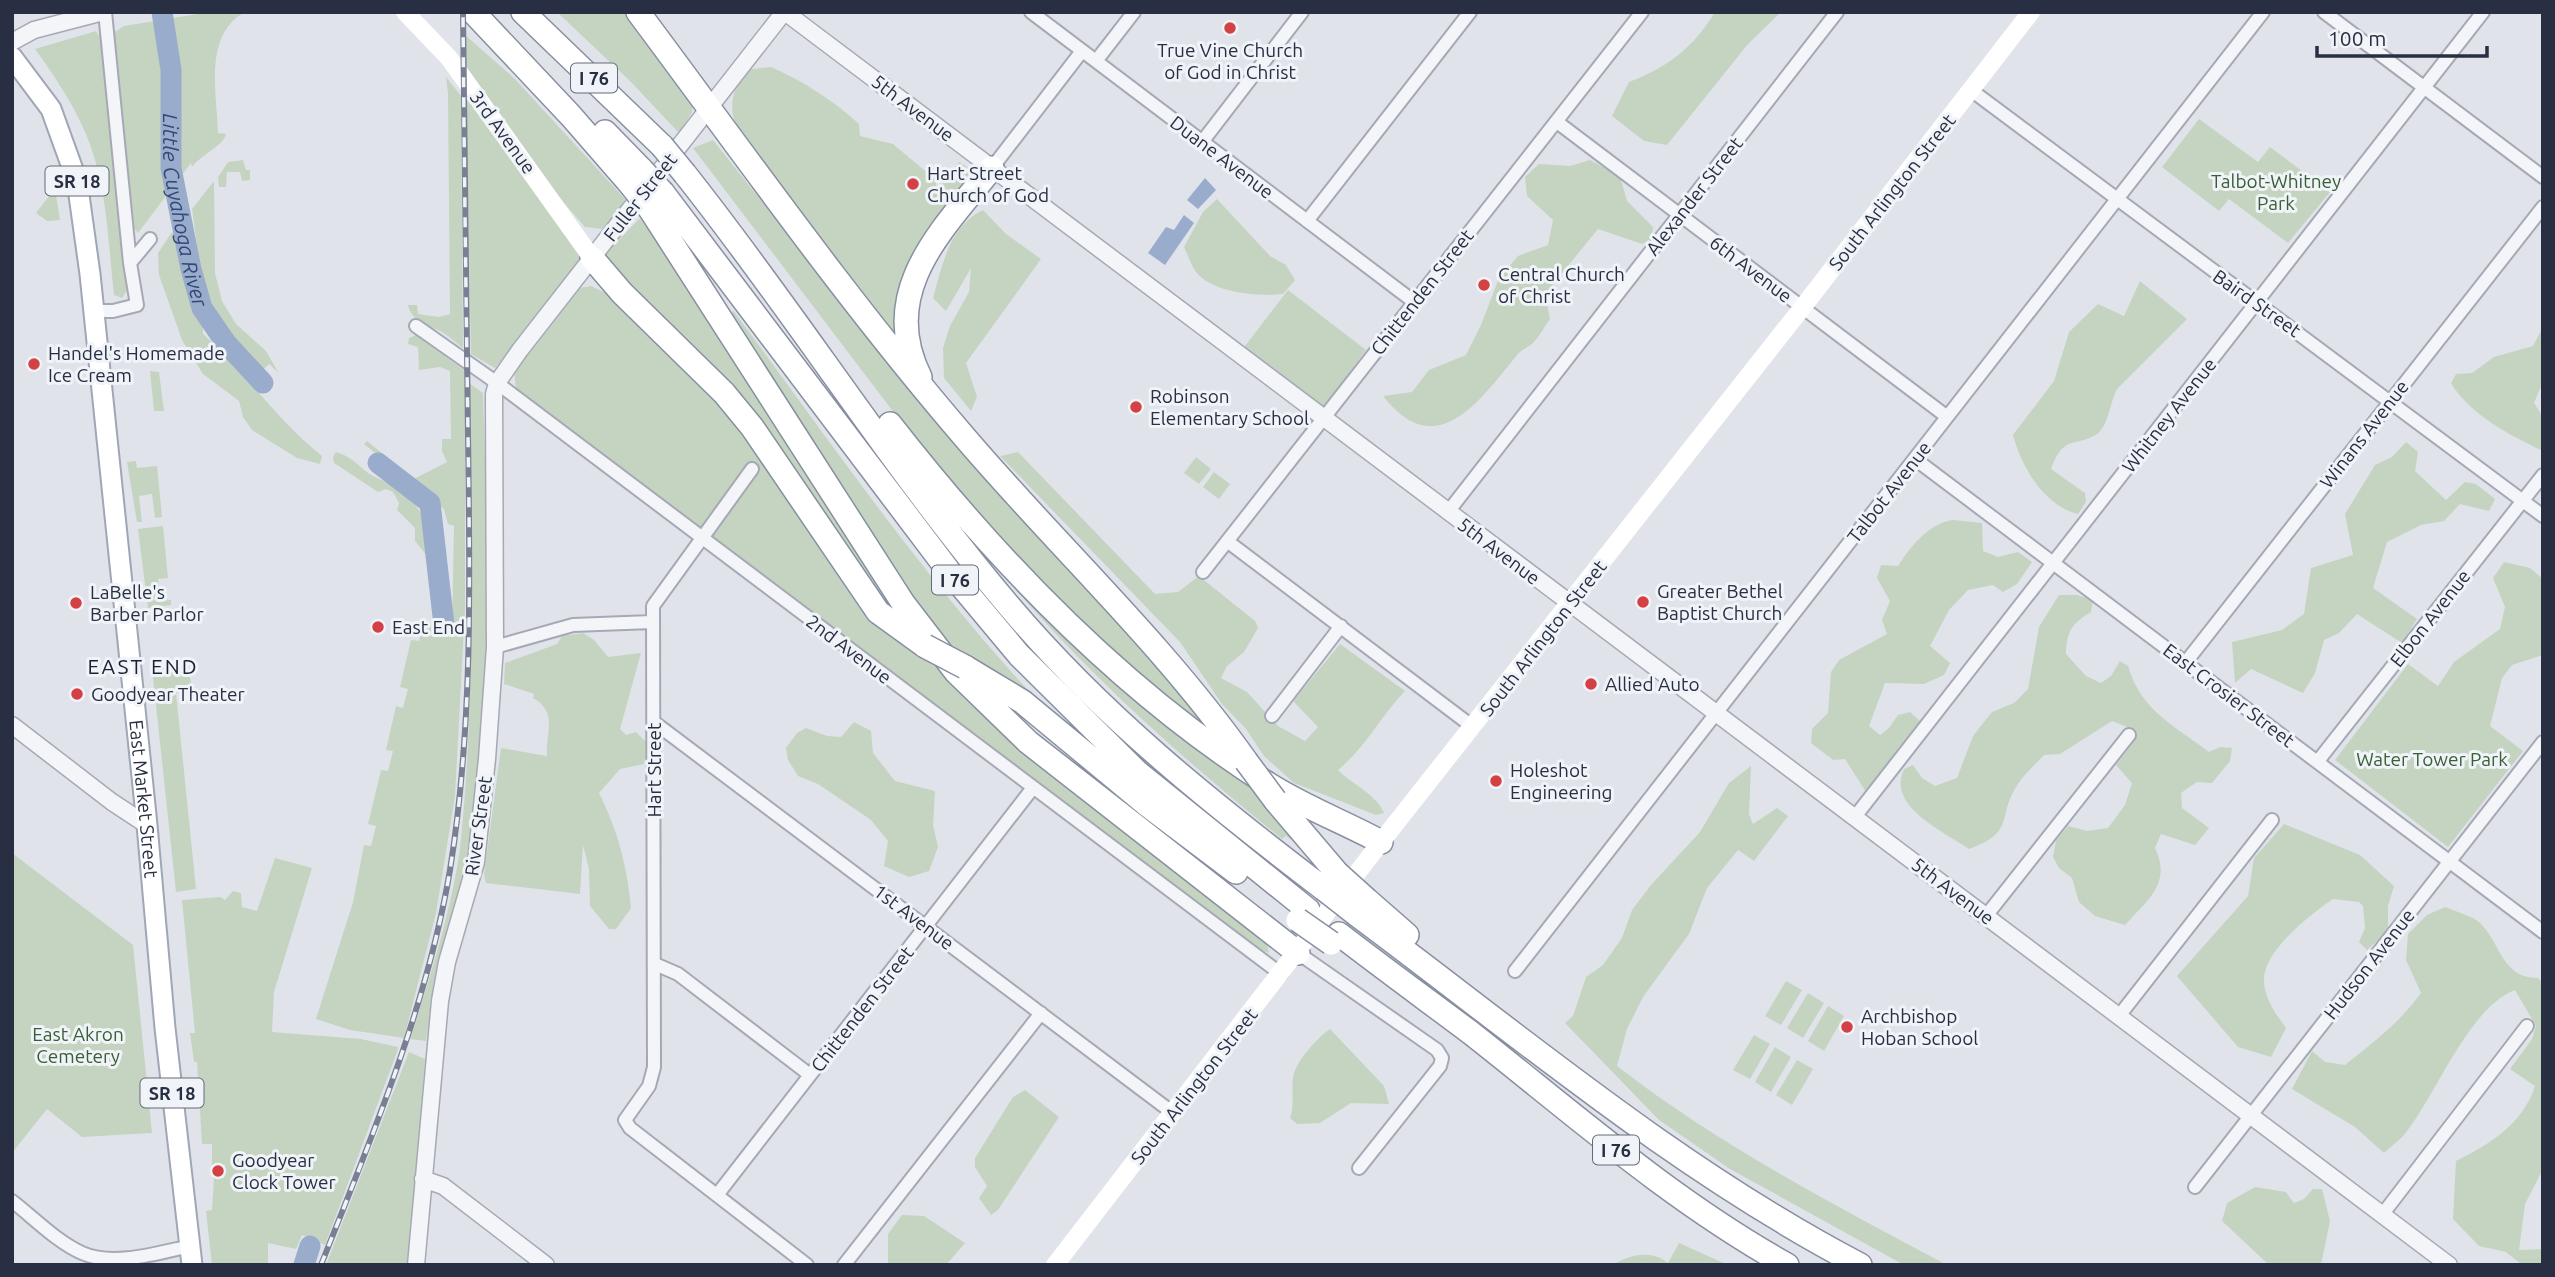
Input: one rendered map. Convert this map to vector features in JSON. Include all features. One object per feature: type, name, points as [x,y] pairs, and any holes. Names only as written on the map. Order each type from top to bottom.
[{"type":"highway","points":[[475,12],[504,40],[571,116],[636,178],[656,201],[903,603],[956,671],[1028,742],[1298,953]]},
{"type":"highway","name":"I 76","points":[[523,12],[662,146],[749,255],[959,544],[1058,660],[1117,720],[1189,785],[1331,881],[1544,1054],[1733,1192],[1860,1265]]},
{"type":"highway","points":[[638,12],[883,341],[1020,500],[1160,650],[1275,800],[1331,881]]},
{"type":"highway","points":[[931,399],[911,359],[907,329],[910,290],[925,254],[992,168]]},
{"type":"highway","name":"I 76","points":[[656,201],[948,570],[1019,655],[1137,772],[1303,915],[1470,1033],[1636,1166],[1710,1218],[1787,1265]]},
{"type":"highway","points":[[749,255],[835,353],[949,499],[1091,644],[1162,706],[1247,770],[1305,805],[1381,842]]},
{"type":"highway","points":[[592,258],[622,293],[724,393],[752,427],[878,612],[925,646],[1023,702],[1146,804],[1303,915]]},
{"type":"main road","name":"3rd Avenue","points":[[405,12],[433,38],[463,77],[592,258]]},
{"type":"main road","name":"South Arlington Street","points":[[1058,1264],[1381,842],[1802,308],[2031,12]]},
{"type":"main road","name":"East Market Street","points":[[15,61],[60,127],[77,181],[93,311],[147,825],[162,997],[191,1256]]},
{"type":"street","points":[[12,42],[44,27],[104,12],[130,263],[137,305],[113,311],[93,311]]},
{"type":"street","name":"Fuller Street","points":[[497,383],[785,12]]},
{"type":"street","name":"5th Avenue","points":[[785,12],[2449,1265]]},
{"type":"street","name":"Duane Avenue","points":[[1031,12],[1413,301]]},
{"type":"street","points":[[1096,61],[1134,12]]},
{"type":"street","points":[[1202,142],[1302,12]]},
{"type":"street","points":[[1307,221],[1470,12]]},
{"type":"street","name":"Chittenden Street","points":[[1203,572],[1642,12]]},
{"type":"street","name":"Alexander Street","points":[[1448,512],[1838,12]]},
{"type":"street","name":"Talbot Avenue","points":[[1515,971],[2263,12]]},
{"type":"street","points":[[2324,12],[2543,177]]},
{"type":"street","name":"Whitney Avenue","points":[[1854,818],[2483,12]]},
{"type":"street","points":[[992,168],[1082,51]]},
{"type":"street","name":"Baird Street","points":[[1971,90],[2115,200],[2543,516]]},
{"type":"street","name":"6th Avenue","points":[[1556,122],[1946,416]]},
{"type":"street","name":"Winans Avenue","points":[[2186,662],[2543,207]]},
{"type":"street","points":[[130,263],[149,239]]},
{"type":"street","name":"2nd Avenue","points":[[416,326],[497,383],[1032,789],[1281,974]]},
{"type":"street","name":"River Street","points":[[416,1265],[440,1001],[447,962],[475,862],[495,647],[492,428],[497,383]]},
{"type":"street","name":"East Crosier Street","points":[[1915,459],[2543,932]]},
{"type":"street","name":"Hart Street","points":[[717,1195],[630,1128],[626,1116],[649,1086],[654,1067],[655,723],[652,622],[657,597],[752,469]]},
{"type":"street","name":"Elbon Avenue","points":[[2318,761],[2543,475]]},
{"type":"street","points":[[1227,541],[1473,727]]},
{"type":"street","points":[[495,647],[573,625],[652,622]]},
{"type":"street","points":[[1272,716],[1341,626]]},
{"type":"street","name":"1st Avenue","points":[[655,723],[1173,1113]]},
{"type":"street","points":[[12,725],[112,802],[147,825]]},
{"type":"street","points":[[1986,916],[2129,735]]},
{"type":"street","name":"Hudson Avenue","points":[[2195,1187],[2543,742]]},
{"type":"street","name":"Chittenden Street","points":[[717,1195],[1032,789]]},
{"type":"street","points":[[2119,1016],[2272,820]]},
{"type":"street","points":[[1298,953],[1380,1007],[1437,1050],[1442,1058],[1440,1066],[1359,1168]]},
{"type":"street","points":[[655,964],[678,974],[810,1075]]},
{"type":"street","points":[[844,1265],[1041,1013]]},
{"type":"street","points":[[2382,1214],[2527,1026]]},
{"type":"street","points":[[423,1179],[443,1186],[546,1265]]},
{"type":"street","points":[[717,1195],[807,1265]]},
{"type":"street","points":[[12,1201],[74,1249],[91,1256],[191,1256]]},
{"type":"green space","points":[[210,12],[245,12],[232,22],[223,35],[215,66],[218,133],[226,134],[225,138],[192,167],[191,163],[138,233],[133,227],[113,33],[124,26]]},
{"type":"green space","points":[[557,12],[627,12],[693,103],[692,112],[679,133],[631,82]]},
{"type":"green space","points":[[1715,12],[1781,12],[1748,44],[1667,145],[1644,141],[1612,116],[1629,82],[1656,70],[1678,55],[1698,36]]},
{"type":"green space","points":[[96,31],[100,37],[128,289],[122,298],[114,295],[104,198],[92,151],[72,105],[35,49]]},
{"type":"green space","points":[[465,35],[514,78],[625,199],[617,216],[602,229],[585,227],[559,197],[465,66]]},
{"type":"green space","points":[[771,67],[806,85],[839,107],[859,124],[860,136],[893,144],[936,180],[936,192],[959,162],[977,173],[922,249],[903,351],[737,127],[732,105],[744,70]]},
{"type":"green space","points":[[446,77],[461,96],[463,348],[444,333],[416,318],[408,305],[417,305],[418,314],[439,317],[450,314]]},
{"type":"green space","points":[[466,95],[580,255],[577,269],[495,368],[471,354]]},
{"type":"green space","name":"Talbot-Whitney Park","points":[[2199,119],[2258,162],[2270,147],[2330,192],[2288,243],[2229,199],[2219,211],[2162,167]]},
{"type":"green space","points":[[713,140],[944,431],[1070,565],[1225,745],[1203,730],[1085,628],[1014,558],[901,422],[693,148]]},
{"type":"green space","points":[[243,160],[246,170],[250,170],[250,180],[242,181],[240,172],[227,172],[226,187],[219,187],[218,177],[228,162]]},
{"type":"green space","points":[[1590,160],[1620,176],[1627,201],[1653,227],[1651,239],[1642,244],[1598,229],[1545,294],[1550,319],[1538,336],[1519,353],[1473,406],[1456,418],[1439,425],[1422,425],[1403,416],[1383,396],[1412,392],[1429,370],[1466,355],[1499,278],[1518,256],[1548,245],[1553,220],[1527,196],[1525,177],[1539,164],[1570,166]]},
{"type":"green space","points":[[214,181],[215,273],[222,301],[236,324],[266,351],[278,372],[269,364],[263,370],[226,329],[211,302],[199,256],[192,209]]},
{"type":"green space","points":[[55,188],[60,220],[47,221],[36,213]]},
{"type":"green space","points":[[1217,199],[1270,256],[1286,265],[1295,280],[1283,294],[1250,294],[1224,289],[1203,279],[1196,272],[1184,247],[1203,212]]},
{"type":"green space","points":[[983,210],[1006,234],[1041,259],[966,363],[977,397],[971,411],[944,378],[943,348],[950,326],[969,292],[971,268],[946,311],[933,298],[944,259],[955,236],[962,226]]},
{"type":"green space","points":[[640,218],[719,329],[914,630],[890,614],[772,441],[606,267],[604,255]]},
{"type":"green space","points":[[172,232],[181,244],[192,300],[203,321],[203,334],[290,427],[322,456],[320,464],[297,458],[252,430],[243,417],[239,401],[203,374],[182,340],[159,275],[158,253]]},
{"type":"green space","points":[[2140,281],[2187,319],[2117,389],[2101,430],[2090,438],[2066,446],[2056,458],[2051,469],[2085,493],[2086,502],[2078,514],[2066,510],[2045,494],[2028,472],[2013,435],[2054,381],[2069,332],[2098,304],[2124,316]]},
{"type":"green space","points":[[591,286],[616,298],[720,399],[880,628],[938,664],[1266,940],[1269,953],[1254,947],[516,388],[514,372],[579,288]]},
{"type":"green space","points":[[1288,290],[1366,350],[1322,409],[1242,350]]},
{"type":"green space","points":[[733,310],[956,608],[1038,701],[955,653],[875,548],[749,347],[732,314]]},
{"type":"green space","points":[[2543,327],[2543,382],[2534,403],[2543,417],[2543,451],[2480,414],[2468,405],[2451,383],[2456,374],[2472,373],[2494,357],[2533,346]]},
{"type":"green space","points":[[416,335],[465,371],[465,609],[455,796],[436,913],[404,1038],[350,1030],[316,1019],[353,902],[364,845],[371,846],[376,826],[368,824],[381,770],[388,771],[393,751],[386,750],[396,706],[403,708],[408,689],[400,687],[411,640],[419,641],[424,621],[452,627],[454,526],[448,524],[444,509],[364,444],[367,441],[414,479],[447,462],[442,451],[442,439],[451,439],[450,371],[440,367],[419,370],[418,347],[408,344],[409,338]]},
{"type":"green space","points":[[150,371],[159,372],[164,411],[154,411]]},
{"type":"green space","points":[[469,383],[483,393],[490,628],[475,812],[462,882],[434,983],[426,1041],[410,1039],[433,966],[453,887],[466,782],[471,668]]},
{"type":"green space","points":[[2406,442],[2418,452],[2415,471],[2446,500],[2465,482],[2476,484],[2495,499],[2489,511],[2460,504],[2444,521],[2421,525],[2387,542],[2373,588],[2417,619],[2402,643],[2357,614],[2339,633],[2324,640],[2315,673],[2303,693],[2251,669],[2235,683],[2232,642],[2282,630],[2304,614],[2311,568],[2353,555],[2345,514],[2375,465],[2392,457]]},
{"type":"green space","points":[[336,452],[397,488],[412,501],[428,528],[428,557],[415,541],[415,528],[397,510],[399,503],[393,492],[386,489],[378,492],[334,463]]},
{"type":"green space","points":[[1018,452],[1155,594],[1178,592],[1199,576],[1255,621],[1258,628],[1244,652],[1227,666],[1221,678],[1247,692],[1278,726],[1305,741],[1318,727],[1293,701],[1340,644],[1405,691],[1357,752],[1338,770],[1370,795],[1384,813],[1376,815],[1294,783],[1264,756],[1246,729],[1222,704],[1180,642],[1000,456]]},
{"type":"green space","points":[[1196,457],[1211,469],[1199,484],[1184,473]]},
{"type":"green space","points":[[136,461],[137,468],[157,466],[162,517],[155,518],[152,494],[139,496],[142,522],[137,522],[127,462]]},
{"type":"green space","points":[[1214,472],[1230,484],[1219,499],[1203,487]]},
{"type":"green space","points":[[1953,520],[1982,523],[1983,551],[1998,557],[2018,552],[2032,562],[2017,584],[2003,592],[1993,585],[1968,590],[1949,610],[1930,646],[1950,663],[1944,675],[1924,684],[1885,683],[1869,726],[1880,735],[1898,715],[1910,712],[1920,721],[1915,736],[1866,792],[1845,759],[1833,760],[1811,743],[1812,729],[1828,713],[1831,672],[1839,660],[1887,634],[1882,620],[1890,601],[1877,578],[1881,565],[1898,566],[1914,544],[1928,531]]},
{"type":"green space","points":[[163,526],[168,578],[158,579],[161,601],[171,600],[171,605],[148,608],[138,529]]},
{"type":"green space","points":[[990,559],[1252,784],[1309,853],[1286,836],[1282,839],[1203,774],[1128,706],[1058,636]]},
{"type":"green space","name":"Water Tower Park","points":[[2504,562],[2530,568],[2543,579],[2543,655],[2512,665],[2502,678],[2490,726],[2523,751],[2448,847],[2335,760],[2408,664],[2438,686],[2454,662],[2500,629],[2505,607],[2493,578]]},
{"type":"green space","points":[[2059,595],[2077,595],[2093,600],[2091,612],[2071,629],[2066,654],[2086,676],[2101,683],[2111,676],[2120,661],[2128,666],[2141,695],[2171,725],[2209,752],[2220,747],[2232,748],[2230,761],[2212,783],[2197,782],[2181,793],[2182,808],[2209,828],[2195,845],[2161,834],[2155,848],[2160,860],[2159,881],[2149,899],[2125,925],[2095,916],[2079,902],[2072,878],[2059,868],[2053,857],[2056,841],[2068,826],[2087,831],[2108,828],[2125,805],[2132,783],[2116,765],[2133,743],[2127,727],[2112,721],[2060,754],[2044,755],[2018,784],[2000,829],[1984,843],[1969,849],[1920,816],[1903,795],[1901,783],[1904,769],[1913,765],[1922,778],[1935,786],[1957,778],[1973,736],[1984,722],[1992,712],[2014,703],[2028,689],[2039,627]]},
{"type":"green space","points":[[583,633],[594,640],[608,657],[641,653],[620,729],[626,735],[636,732],[648,744],[644,764],[620,769],[599,793],[624,863],[631,908],[616,929],[609,929],[590,906],[589,869],[583,845],[580,894],[486,883],[484,874],[501,748],[547,756],[549,724],[546,710],[533,698],[534,694],[504,684],[505,663],[557,644],[562,636]]},
{"type":"green space","points":[[176,665],[177,673],[189,671],[192,690],[176,693],[196,889],[176,892],[152,668]]},
{"type":"green space","points":[[854,722],[871,731],[873,753],[895,781],[935,791],[933,825],[938,847],[929,871],[909,877],[884,866],[888,841],[871,820],[818,784],[798,776],[788,760],[786,748],[797,733],[806,728],[827,736],[841,737]]},
{"type":"green space","points":[[1751,766],[1749,814],[1753,824],[1777,808],[1788,816],[1754,861],[1738,850],[1707,888],[1689,934],[1643,997],[1627,1029],[1617,1066],[1736,1148],[1947,1265],[1904,1265],[1730,1169],[1659,1120],[1565,1023],[1573,1016],[1586,977],[1603,965],[1622,938],[1632,910],[1651,885],[1700,832],[1729,783]]},
{"type":"green space","points":[[2284,824],[2360,855],[2394,886],[2388,906],[2388,931],[2367,950],[2359,942],[2365,928],[2363,906],[2359,902],[2333,899],[2290,934],[2271,957],[2266,969],[2265,987],[2268,999],[2286,1028],[2271,1057],[2238,1047],[2177,976],[2248,896],[2254,858]]},
{"type":"green space","name":"East Akron Cemetery","points":[[12,853],[133,945],[152,1133],[82,1137],[47,1109],[12,1153]]},
{"type":"green space","points":[[275,858],[312,868],[274,992],[272,1032],[361,1039],[398,1047],[325,1245],[302,1235],[296,1249],[268,1243],[268,1265],[212,1265],[206,1211],[212,1210],[214,1178],[224,1178],[225,1165],[212,1165],[212,1144],[202,1144],[197,1062],[194,1062],[190,1033],[195,1033],[182,900],[221,897],[225,900],[233,891],[241,893],[242,907],[257,911]]},
{"type":"green space","points":[[2445,907],[2477,920],[2509,966],[2516,972],[2538,978],[2543,984],[2543,1169],[2525,1204],[2519,1250],[2543,1249],[2543,1265],[2522,1265],[2506,1252],[2479,1246],[2453,1219],[2456,1161],[2493,1140],[2514,1122],[2530,1099],[2535,1086],[2510,1069],[2532,1039],[2536,1026],[2515,990],[2498,1000],[2482,1015],[2416,1118],[2402,1137],[2384,1153],[2355,1127],[2292,1089],[2312,1051],[2325,1062],[2345,1065],[2386,1032],[2413,1004],[2421,993],[2406,960],[2408,934],[2427,915]]},
{"type":"green space","points":[[1786,981],[1802,990],[1781,1025],[1765,1016]]},
{"type":"green space","points":[[1808,993],[1824,1003],[1803,1038],[1787,1028]]},
{"type":"green space","points":[[1828,1006],[1844,1016],[1824,1051],[1808,1041]]},
{"type":"green space","points":[[1330,1029],[1384,1086],[1389,1104],[1351,1103],[1320,1123],[1297,1124],[1290,1118],[1295,1072],[1307,1051]]},
{"type":"green space","points":[[1754,1035],[1770,1044],[1750,1079],[1733,1070]]},
{"type":"green space","points":[[1775,1047],[1791,1057],[1771,1092],[1755,1082]]},
{"type":"green space","points":[[409,1052],[425,1059],[409,1265],[326,1265]]},
{"type":"green space","points":[[1797,1060],[1813,1069],[1792,1105],[1776,1095]]},
{"type":"green space","points":[[1025,1090],[1059,1117],[998,1210],[991,1215],[979,1198],[987,1186],[975,1167],[975,1158],[1013,1097]]},
{"type":"green space","points":[[2255,1187],[2286,1192],[2294,1203],[2304,1199],[2313,1189],[2322,1189],[2330,1221],[2321,1265],[2269,1265],[2222,1221],[2227,1203]]},
{"type":"green space","points":[[902,1215],[924,1216],[965,1243],[946,1265],[888,1265],[888,1234]]},
{"type":"green space","points":[[1679,1243],[1728,1265],[1612,1265],[1640,1255],[1654,1256],[1668,1263]]},
{"type":"water","points":[[1205,178],[1216,190],[1198,209],[1187,200]]},
{"type":"water","points":[[1184,215],[1194,223],[1165,265],[1148,253],[1166,227],[1174,230]]},
{"type":"waterway","name":"Little Cuyahoga River","points":[[162,12],[171,70],[171,168],[191,269],[202,308],[226,343],[263,383]]},
{"type":"waterway","name":"Little Cuyahoga River","points":[[378,463],[430,503],[444,625]]},
{"type":"waterway","name":"Little Cuyahoga River","points":[[304,1265],[310,1246]]},
{"type":"railway","points":[[321,1265],[413,1021],[440,921],[457,816],[466,708],[469,599],[463,12]]},
{"type":"place","name":"True Vine Church of God in Christ","points":[[1230,28]]},
{"type":"place","name":"Hart Street Church of God","points":[[913,184]]},
{"type":"place","name":"Central Church of Christ","points":[[1484,285]]},
{"type":"place","name":"Handel's Homemade Ice Cream","points":[[34,364]]},
{"type":"place","name":"Robinson Elementary School","points":[[1136,407]]},
{"type":"place","name":"Greater Bethel Baptist Church","points":[[1643,602]]},
{"type":"place","name":"LaBelle's Barber Parlor","points":[[76,603]]},
{"type":"place","name":"East End","points":[[378,627]]},
{"type":"place","name":"Allied Auto","points":[[1591,684]]},
{"type":"place","name":"Goodyear Theater","points":[[77,694]]},
{"type":"place","name":"Holeshot Engineering","points":[[1496,781]]},
{"type":"place","name":"Archbishop Hoban School","points":[[1847,1027]]},
{"type":"place","name":"Goodyear Clock Tower","points":[[218,1171]]},
{"type":"district","name":"EAST END","points":[[143,666]]}]
